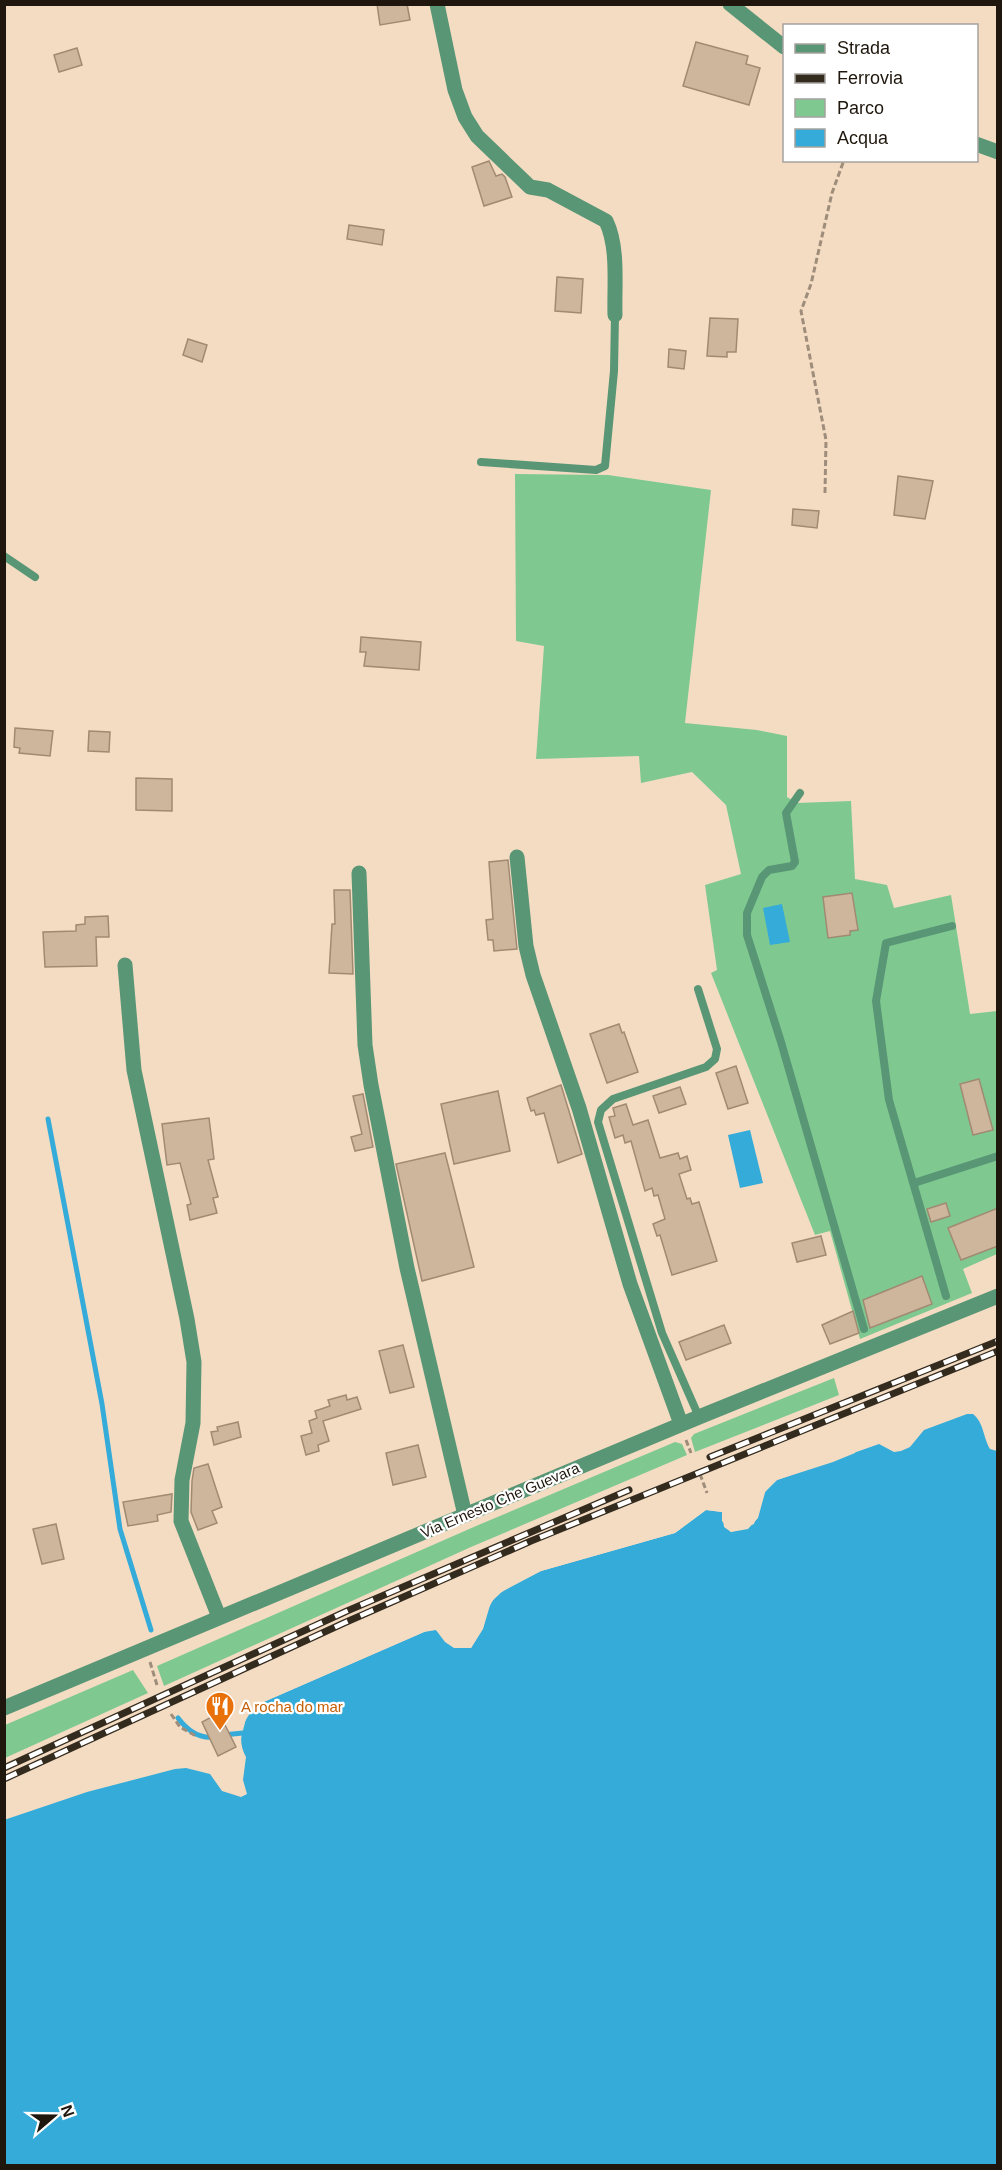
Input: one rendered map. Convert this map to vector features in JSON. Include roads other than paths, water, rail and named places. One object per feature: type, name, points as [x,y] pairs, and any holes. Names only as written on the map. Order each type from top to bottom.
[{"type":"street","points":[[437,4],[455,90],[465,117],[477,136],[530,187],[548,190],[606,221],[611,231],[615,315]]},
{"type":"street","points":[[730,4],[783,46]]},
{"type":"street","points":[[978,145],[998,152]]},
{"type":"street","points":[[517,857],[526,946],[533,975],[579,1108],[630,1284],[681,1424]]},
{"type":"street","points":[[359,873],[365,1045],[371,1085],[407,1268],[465,1515]]},
{"type":"street","points":[[125,965],[134,1070],[185,1309],[194,1362],[193,1423],[182,1480],[181,1521],[219,1617]]},
{"type":"street","name":"Via Ernesto Che Guevara","points":[[4,1708],[681,1424],[998,1296]]},
{"type":"lane","points":[[481,462],[596,470],[605,466],[615,371],[615,315]]},
{"type":"lane","points":[[4,556],[34,577]]},
{"type":"lane","points":[[800,793],[786,813],[795,862],[792,866],[769,870],[762,877],[747,913],[747,935],[782,1042],[864,1329]]},
{"type":"lane","points":[[946,1296],[889,1100],[876,1001],[886,943],[952,926]]},
{"type":"lane","points":[[698,989],[717,1048],[715,1059],[706,1067],[613,1099],[601,1110],[598,1122],[659,1324],[699,1417]]},
{"type":"lane","points":[[914,1183],[998,1156]]},
{"type":"water","points":[[782,904],[790,942],[770,945],[763,908]]},
{"type":"water","points":[[750,1130],[763,1183],[740,1188],[728,1135]]},
{"type":"water","points":[[967,1414],[973,1414],[977,1418],[990,1449],[997,1451],[997,2165],[5,2165],[4,1820],[87,1792],[175,1769],[186,1768],[210,1774],[222,1791],[241,1797],[247,1794],[243,1780],[246,1757],[241,1735],[245,1721],[259,1704],[431,1629],[436,1630],[455,1646],[471,1648],[483,1629],[491,1602],[505,1589],[541,1571],[675,1533],[706,1510],[722,1512],[722,1521],[731,1532],[754,1524],[762,1495],[777,1480],[879,1444],[894,1452],[901,1451],[910,1447],[924,1430]]},
{"type":"waterway","points":[[48,1119],[102,1404],[120,1529],[151,1630]]},
{"type":"waterway","points":[[178,1718],[193,1733],[203,1737],[214,1737]]},
{"type":"waterway","points":[[223,1735],[243,1733]]},
{"type":"railway","points":[[710,1457],[998,1341]]},
{"type":"railway","points":[[4,1779],[344,1623],[531,1541],[998,1351]]},
{"type":"railway","points":[[4,1768],[347,1611],[629,1490]]},
{"type":"place","name":"A rocha do mar","points":[[220,1732]]}]
